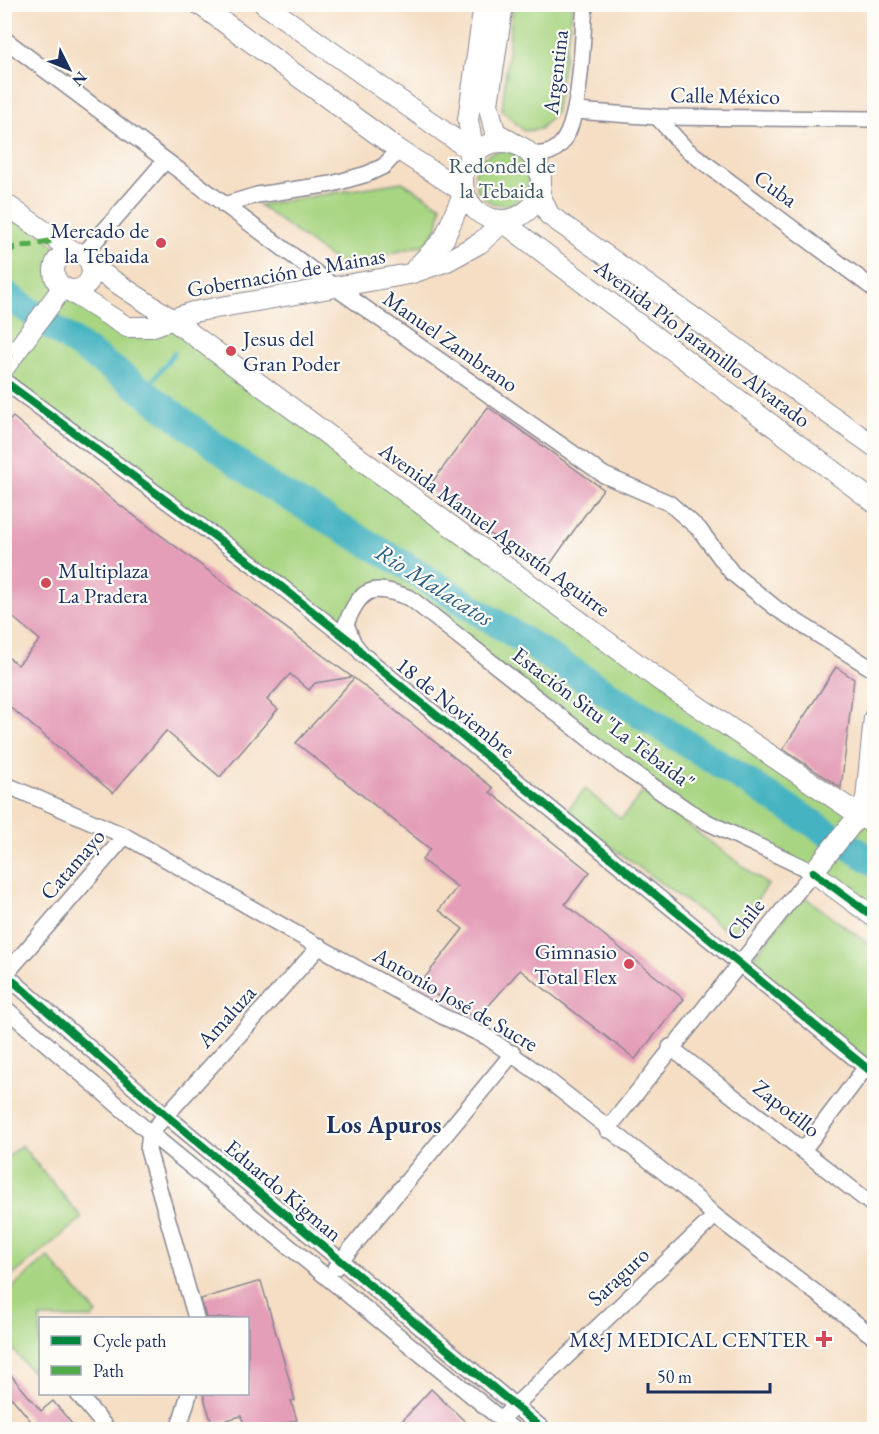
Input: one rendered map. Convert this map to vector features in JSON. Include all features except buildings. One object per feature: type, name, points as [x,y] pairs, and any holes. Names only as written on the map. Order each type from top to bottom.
[{"type":"main road","points":[[199,4],[399,150],[464,192]]},
{"type":"main road","points":[[264,4],[474,153]]},
{"type":"main road","points":[[474,153],[468,120],[489,8]]},
{"type":"main road","points":[[489,8],[488,104],[495,132],[522,149],[540,172],[539,192],[526,212],[514,220],[502,222],[484,217],[468,202],[464,192],[462,178],[466,165],[474,153],[489,144],[522,149]]},
{"type":"main road","points":[[409,273],[444,239],[464,192]]},
{"type":"main road","name":"Avenida Pío Jaramillo Alvarado","points":[[539,192],[549,215],[874,446]]},
{"type":"main road","name":"Avenida Manuel Agustín Aguirre","points":[[4,203],[170,318],[662,682],[863,820]]},
{"type":"main road","name":"Avenida Pío Jaramillo Alvarado","points":[[502,222],[874,501]]},
{"type":"main road","name":"Gobernación de Mainas","points":[[63,290],[127,327],[150,327],[170,318],[221,306],[336,288],[409,273],[447,261],[480,243],[502,222]]},
{"type":"main road","points":[[60,258],[83,258],[88,282],[80,289],[63,290],[54,276],[54,266],[60,258]]},
{"type":"main road","points":[[5,371],[63,290]]},
{"type":"main road","name":"Chile","points":[[816,868],[863,820],[874,718]]},
{"type":"main road","points":[[816,868],[874,917]]},
{"type":"street","name":"Argentina","points":[[522,149],[544,155],[560,145],[568,132],[576,111],[585,4]]},
{"type":"street","name":"Manuel Zambrano","points":[[4,39],[336,288],[604,475],[669,503],[699,529],[732,573],[777,609],[874,670]]},
{"type":"street","name":"Calle México","points":[[576,111],[657,117],[874,119]]},
{"type":"street","name":"Cuba","points":[[657,117],[686,149],[874,289]]},
{"type":"street","points":[[224,205],[257,195],[332,184],[367,174],[384,166],[399,150]]},
{"type":"street","points":[[83,258],[165,161]]},
{"type":"street","name":"18 de Noviembre","points":[[5,371],[355,645],[372,662],[870,1070]]},
{"type":"street","name":"Estación Situ \"La Tebaida\"","points":[[355,645],[346,624],[353,605],[363,594],[377,588],[410,598],[622,765],[687,810],[707,822],[816,868]]},
{"type":"street","name":"Antonio José de Sucre","points":[[4,784],[125,836],[513,1053],[607,1130],[694,1196],[715,1216],[874,1337]]},
{"type":"street","name":"Catamayo","points":[[5,974],[125,836]]},
{"type":"street","name":"Chile","points":[[607,1130],[670,1047],[741,963],[816,868]]},
{"type":"street","name":"Amaluza","points":[[150,1133],[320,946]]},
{"type":"street","name":"Eduardo Kigman","points":[[5,974],[166,1115],[544,1430]]},
{"type":"street","name":"Eduardo Kigman","points":[[4,1006],[150,1133],[514,1430]]},
{"type":"street","name":"Zapotillo","points":[[670,1047],[804,1149],[874,1206]]},
{"type":"street","points":[[327,1277],[513,1053]]},
{"type":"street","points":[[804,1149],[870,1070]]},
{"type":"street","points":[[150,1133],[148,1150],[196,1317]]},
{"type":"street","name":"Saraguro","points":[[501,1419],[514,1404],[715,1216]]},
{"type":"street","points":[[79,1395],[108,1430]]},
{"type":"street","points":[[178,1430],[189,1395]]},
{"type":"green space","points":[[513,5],[573,5],[555,114],[540,129],[524,131],[502,110]]},
{"type":"green space","name":"Redondel de la Tebaida","points":[[497,151],[507,151],[517,155],[525,163],[529,178],[525,193],[517,201],[507,205],[497,205],[487,201],[479,193],[475,183],[475,173],[479,163],[487,155]]},
{"type":"green space","points":[[402,182],[441,206],[438,226],[427,244],[354,263],[334,260],[259,205]]},
{"type":"green space","points":[[5,203],[64,254],[55,266],[57,281],[127,327],[163,323],[874,825],[874,917],[813,872],[707,822],[410,598],[363,594],[349,635],[5,381]]},
{"type":"green space","points":[[585,789],[621,819],[643,792],[768,885],[731,934],[603,841],[567,811]]},
{"type":"green space","points":[[802,895],[874,948],[874,1068],[746,967]]},
{"type":"green space","points":[[21,1145],[82,1218],[5,1282],[5,1159]]},
{"type":"green space","points":[[48,1257],[97,1314],[93,1317],[39,1317],[39,1364],[31,1371],[5,1340],[5,1294]]},
{"type":"waterway","name":"Rio Malacatos","points":[[4,293],[128,380],[266,484],[403,564],[874,862]]},
{"type":"waterway","points":[[144,392],[174,353]]},
{"type":"marked path","points":[[4,250],[56,240]]},
{"type":"marked path","points":[[4,353],[11,358]]},
{"type":"cycle path","points":[[4,381],[255,566],[355,645],[363,655],[874,1074]]},
{"type":"cycle path","points":[[813,872],[874,917]]},
{"type":"cycle path","points":[[4,973],[168,1117],[544,1430]]},
{"type":"place","name":"Mercado de la Tebaida","points":[[161,243]]},
{"type":"place","name":"Jesus del Gran Poder","points":[[231,351]]},
{"type":"place","name":"Multiplaza La Pradera","points":[[46,583]]},
{"type":"place","name":"Gimnasio Total Flex","points":[[629,964]]},
{"type":"place","name":"M&J MEDICAL CENTER","points":[[824,1339]]},
{"type":"district","name":"Los Apuros","points":[[384,1125]]}]
